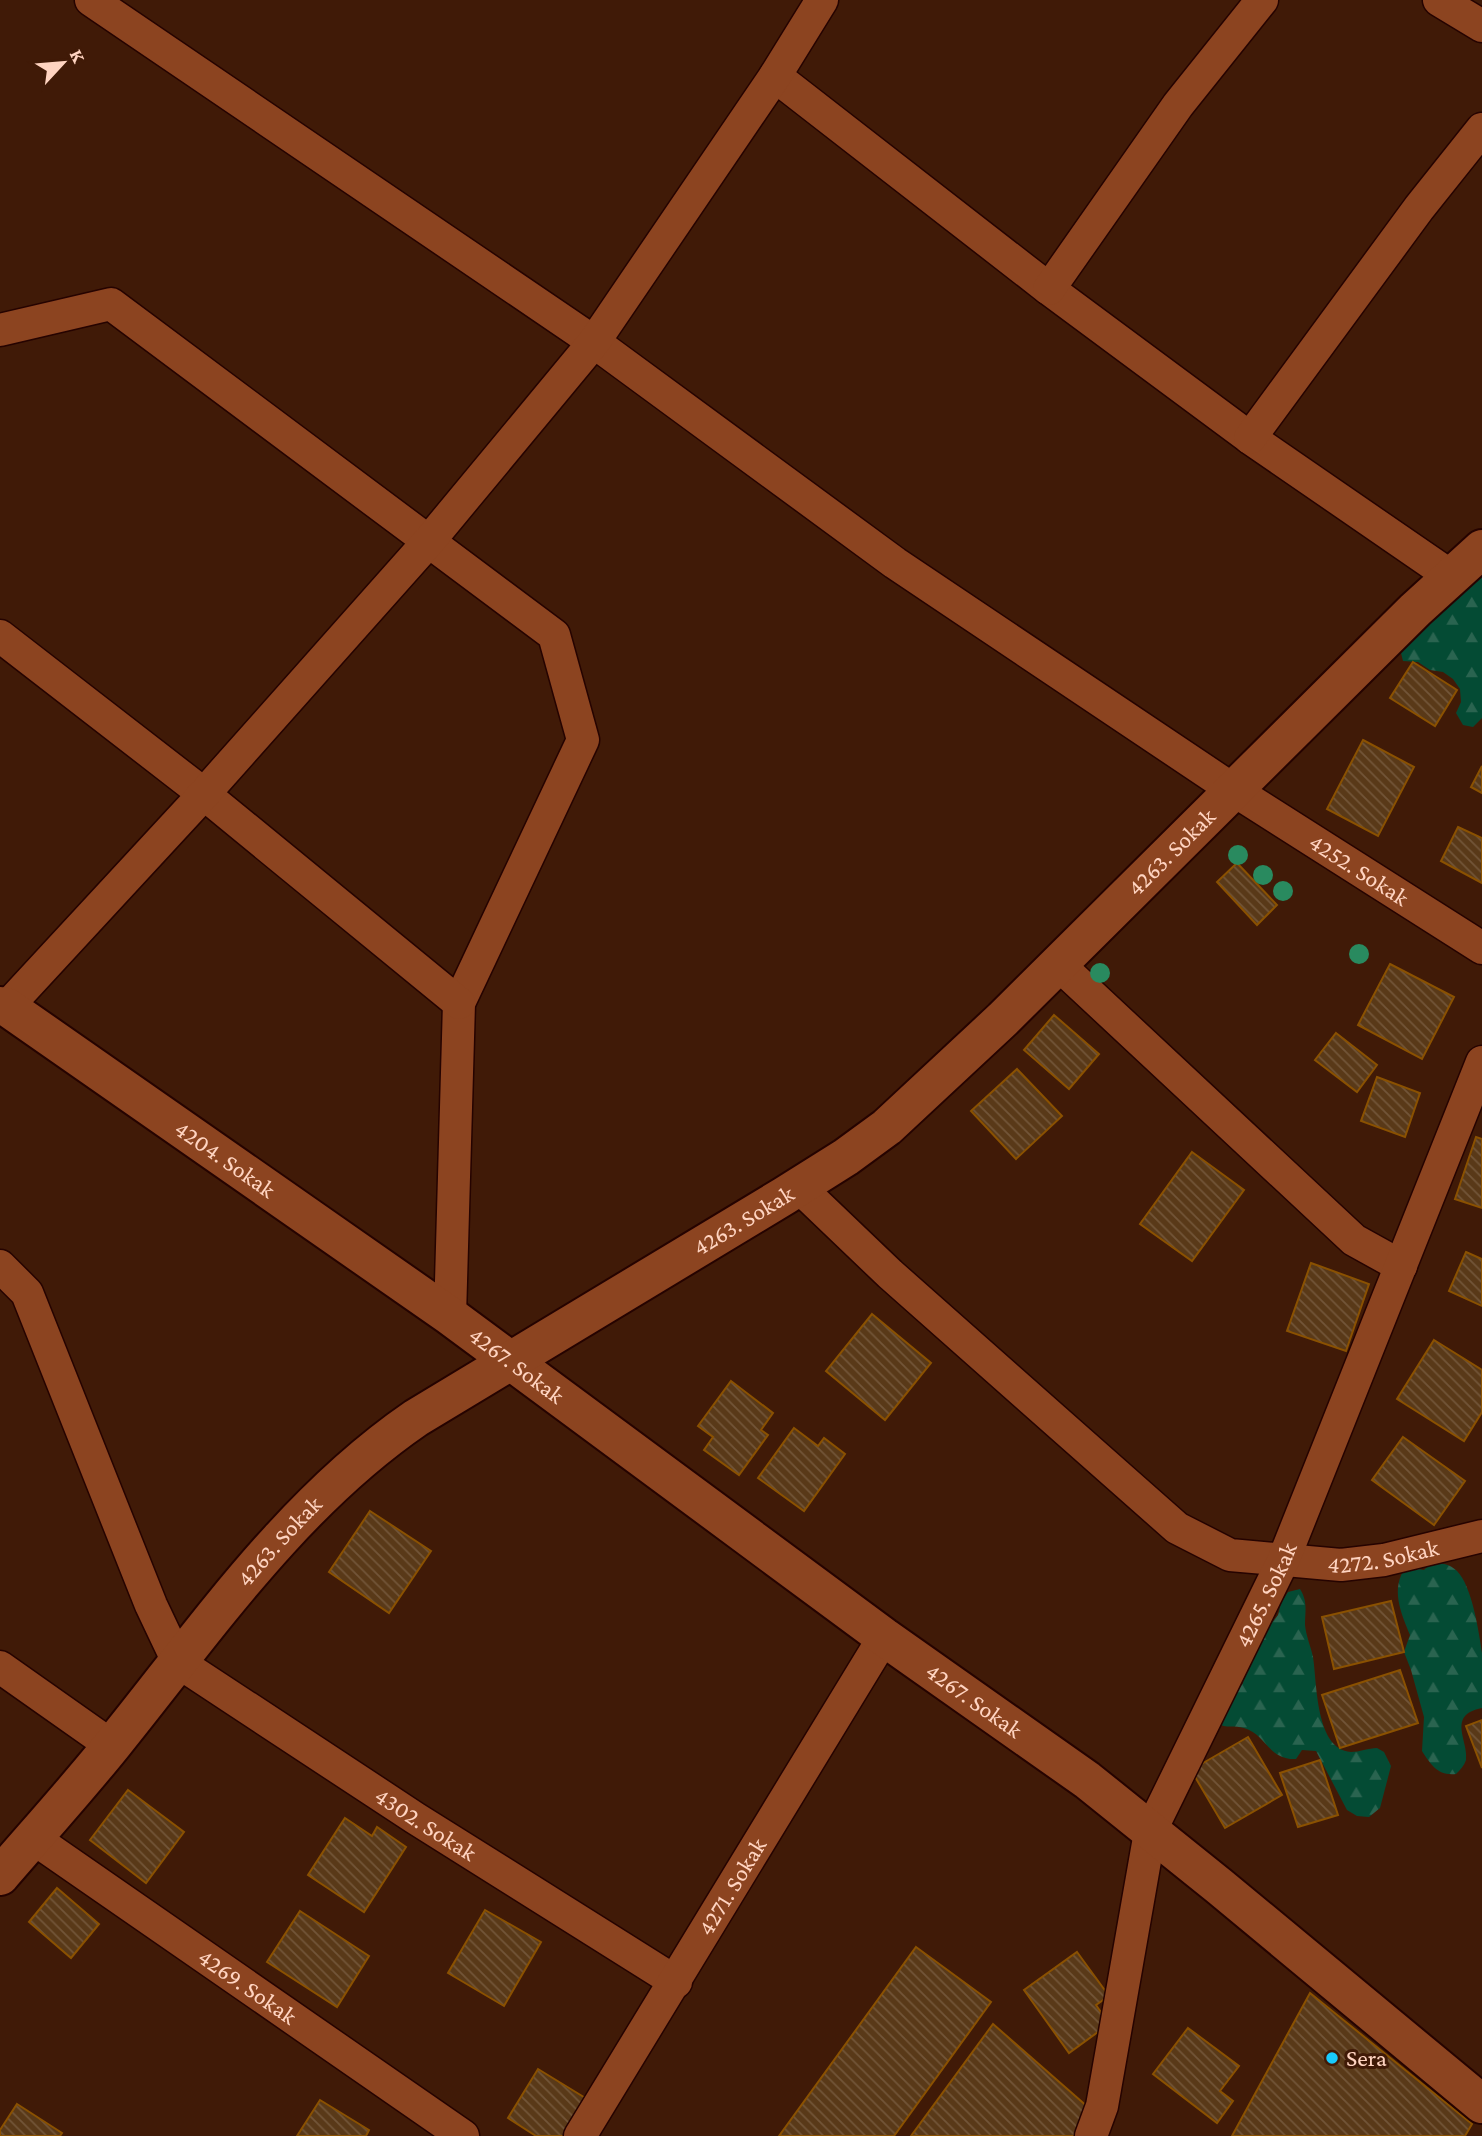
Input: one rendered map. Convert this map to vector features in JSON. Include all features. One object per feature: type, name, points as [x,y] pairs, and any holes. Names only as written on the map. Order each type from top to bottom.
[{"type":"street","name":"4252. Sokak","points":[[90,0],[594,342],[895,563],[1235,791],[1482,948]]},
{"type":"street","points":[[3,1006],[204,794],[429,541],[594,342],[775,76],[822,0]]},
{"type":"street","points":[[1049,289],[1178,105],[1262,0]]},
{"type":"street","points":[[1439,0],[1482,26]]},
{"type":"street","points":[[775,76],[1049,289],[1250,438],[1452,577]]},
{"type":"street","points":[[1250,438],[1419,208],[1482,129]]},
{"type":"street","points":[[0,330],[111,304],[554,635],[583,740],[459,1003],[450,1316]]},
{"type":"street","name":"4263. Sokak","points":[[0,1876],[112,1746],[244,1578],[362,1459],[386,1438],[416,1418],[799,1187],[887,1127],[1235,791],[1415,610],[1482,549]]},
{"type":"street","points":[[0,636],[204,794],[459,1003]]},
{"type":"street","points":[[1058,964],[1354,1240],[1401,1266]]},
{"type":"street","name":"4204. Sokak","points":[[3,1006],[450,1316]]},
{"type":"street","name":"4265. Sokak","points":[[1091,2136],[1102,2106],[1150,1832],[1283,1561],[1482,1062]]},
{"type":"street","name":"4272. Sokak","points":[[799,1187],[890,1274],[1177,1528],[1230,1555],[1341,1566],[1384,1560],[1482,1536]]},
{"type":"street","points":[[0,1266],[27,1293],[150,1605],[178,1662]]},
{"type":"street","name":"4267. Sokak","points":[[450,1316],[884,1637],[1087,1780],[1482,2104]]},
{"type":"street","name":"4271. Sokak","points":[[580,2136],[884,1637]]},
{"type":"street","name":"4302. Sokak","points":[[178,1662],[415,1818],[676,1982]]},
{"type":"street","points":[[0,1667],[112,1746]]},
{"type":"street","name":"4269. Sokak","points":[[33,1838],[463,2136]]},
{"type":"green space","points":[[1482,566],[1482,718],[1473,727],[1463,725],[1456,713],[1461,702],[1460,689],[1453,679],[1418,662],[1403,661],[1400,649],[1425,629],[1436,611],[1448,606]]},
{"type":"green space","points":[[1432,1562],[1442,1563],[1457,1571],[1467,1587],[1482,1653],[1482,1708],[1471,1711],[1462,1723],[1466,1760],[1456,1774],[1440,1771],[1422,1751],[1424,1717],[1404,1652],[1410,1635],[1399,1601],[1401,1575],[1406,1567],[1424,1570]]},
{"type":"green space","points":[[1300,1589],[1305,1602],[1306,1629],[1313,1657],[1320,1713],[1330,1740],[1339,1748],[1351,1752],[1377,1748],[1384,1752],[1391,1766],[1380,1808],[1369,1817],[1357,1816],[1347,1810],[1316,1751],[1302,1750],[1296,1759],[1287,1758],[1273,1751],[1251,1731],[1217,1723],[1226,1697],[1236,1693],[1243,1683],[1245,1666],[1262,1635],[1278,1615],[1281,1603],[1288,1592]]},
{"type":"building","points":[[1413,662],[1457,690],[1435,726],[1390,698]]},
{"type":"building","points":[[1363,740],[1414,767],[1378,836],[1327,809]]},
{"type":"building","points":[[1482,766],[1482,793],[1471,787]]},
{"type":"building","points":[[1458,827],[1482,838],[1482,883],[1441,861]]},
{"type":"building","points":[[1237,863],[1277,905],[1257,925],[1217,882]]},
{"type":"building","points":[[1390,964],[1454,997],[1422,1059],[1358,1025]]},
{"type":"building","points":[[1054,1015],[1099,1054],[1069,1089],[1024,1050]]},
{"type":"building","points":[[1336,1033],[1377,1065],[1357,1092],[1315,1060]]},
{"type":"building","points":[[1017,1069],[1062,1116],[1016,1159],[971,1111]]},
{"type":"building","points":[[1377,1077],[1420,1093],[1405,1137],[1361,1121]]},
{"type":"building","points":[[1476,1137],[1482,1139],[1482,1208],[1455,1199]]},
{"type":"building","points":[[1192,1152],[1244,1190],[1192,1261],[1140,1224]]},
{"type":"building","points":[[1466,1252],[1482,1259],[1482,1306],[1449,1291]]},
{"type":"building","points":[[1311,1263],[1369,1284],[1346,1351],[1287,1331]]},
{"type":"building","points":[[872,1314],[931,1363],[885,1420],[826,1371]]},
{"type":"building","points":[[1434,1340],[1482,1370],[1482,1412],[1464,1441],[1397,1399]]},
{"type":"building","points":[[731,1381],[773,1413],[761,1430],[768,1435],[739,1475],[704,1450],[713,1437],[698,1426]]},
{"type":"building","points":[[794,1428],[818,1446],[824,1438],[845,1454],[804,1511],[758,1478]]},
{"type":"building","points":[[1403,1437],[1465,1481],[1434,1525],[1372,1480]]},
{"type":"building","points":[[370,1511],[431,1551],[389,1613],[329,1572]]},
{"type":"building","points":[[1391,1601],[1404,1652],[1334,1669],[1322,1617]]},
{"type":"building","points":[[1400,1670],[1418,1723],[1340,1748],[1322,1695]]},
{"type":"building","points":[[1482,1720],[1482,1768],[1466,1726]]},
{"type":"building","points":[[1248,1737],[1282,1795],[1225,1828],[1191,1770]]},
{"type":"building","points":[[1320,1760],[1338,1815],[1298,1827],[1280,1773]]},
{"type":"building","points":[[128,1790],[184,1832],[146,1883],[90,1840]]},
{"type":"building","points":[[345,1818],[372,1836],[377,1827],[406,1847],[364,1912],[308,1875]]},
{"type":"building","points":[[57,1888],[99,1924],[71,1958],[29,1922]]},
{"type":"building","points":[[485,1910],[541,1942],[504,2006],[448,1973]]},
{"type":"building","points":[[300,1911],[369,1956],[337,2007],[267,1962]]},
{"type":"building","points":[[916,1947],[991,2002],[894,2136],[779,2136]]},
{"type":"building","points":[[1077,1952],[1109,1996],[1096,2005],[1109,2024],[1069,2053],[1024,1990]]},
{"type":"building","name":"Sera","points":[[1310,1993],[1472,2124],[1465,2136],[1232,2136]]},
{"type":"building","points":[[993,2024],[1089,2108],[1077,2136],[911,2136]]},
{"type":"building","points":[[1188,2028],[1239,2066],[1220,2091],[1233,2101],[1217,2123],[1153,2074]]},
{"type":"building","points":[[538,2069],[587,2099],[564,2136],[536,2136],[508,2118]]},
{"type":"building","points":[[320,2100],[369,2130],[366,2136],[297,2136]]},
{"type":"building","points":[[17,2104],[62,2133],[60,2136],[0,2136],[0,2130]]},
{"type":"place","name":"Sera","points":[[1332,2058]]}]
